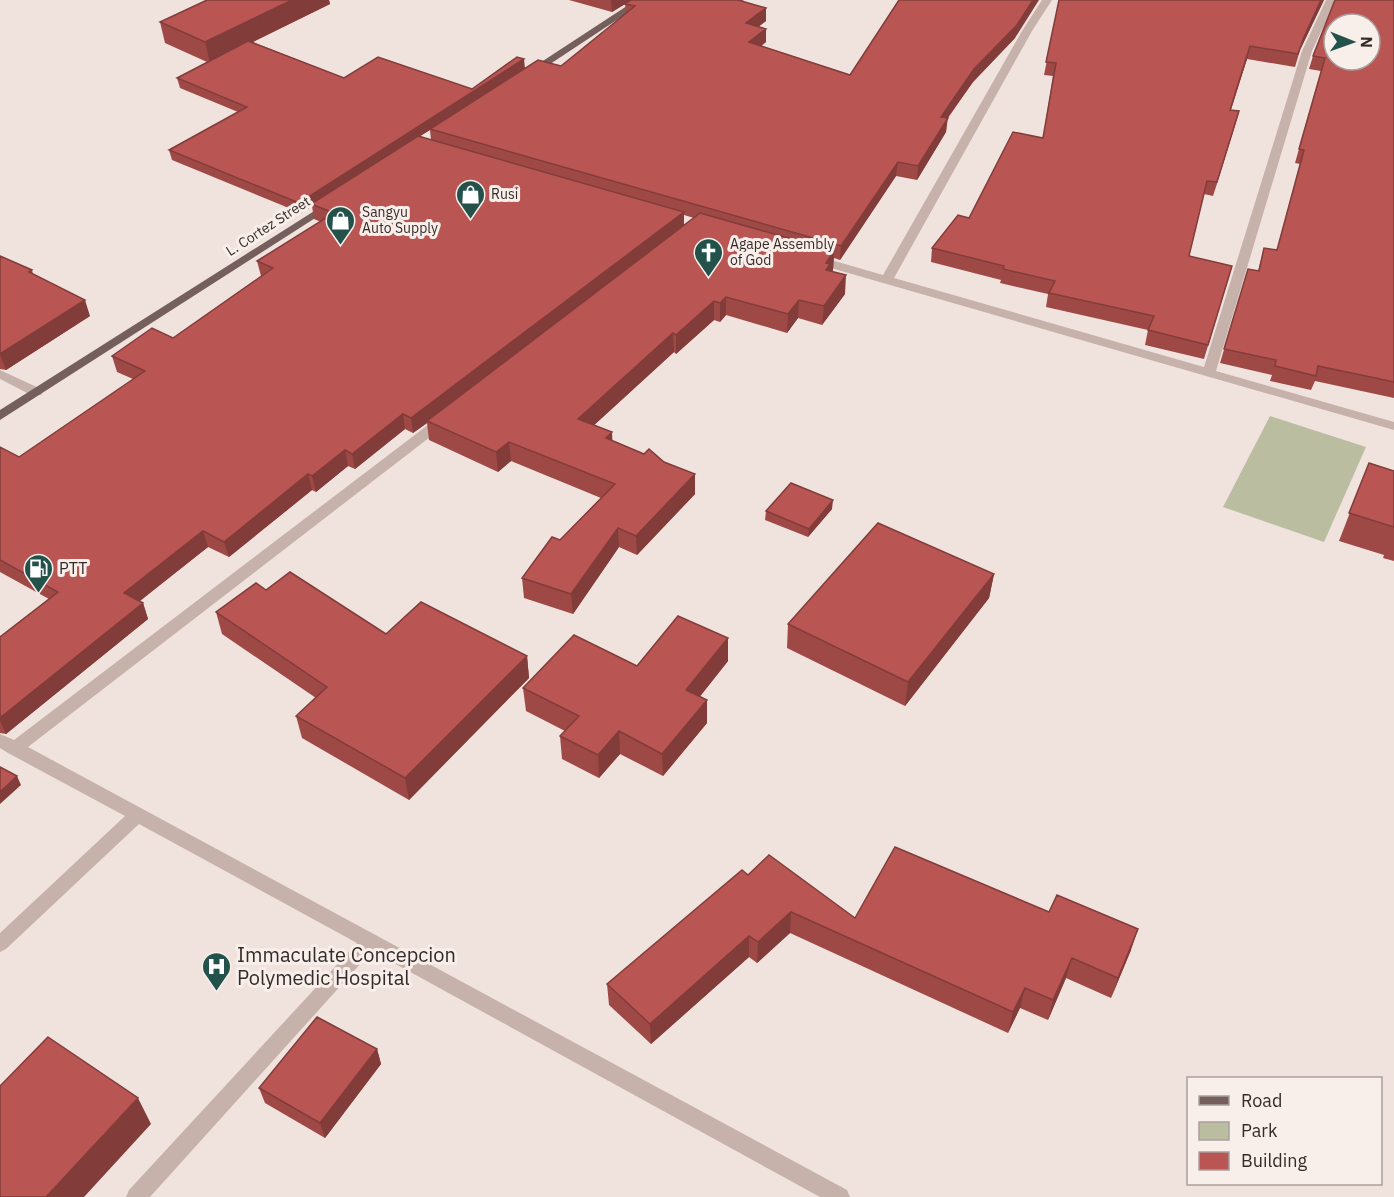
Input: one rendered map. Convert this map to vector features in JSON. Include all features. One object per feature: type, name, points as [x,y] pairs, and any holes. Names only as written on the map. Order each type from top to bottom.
[{"type":"main road","points":[[525,76],[642,0]]},
{"type":"main road","name":"L. Cortez Street","points":[[0,416],[344,195]]},
{"type":"street","points":[[886,281],[1027,31],[1047,0]]},
{"type":"street","points":[[1209,372],[1282,138],[1306,51],[1316,24],[1331,0]]},
{"type":"street","points":[[798,255],[1394,426]]},
{"type":"street","points":[[0,374],[36,392]]},
{"type":"street","points":[[451,414],[7,745],[840,1197]]},
{"type":"street","points":[[0,944],[136,815]]},
{"type":"street","points":[[136,1197],[370,941]]},
{"type":"green space","points":[[1270,416],[1366,447],[1324,542],[1223,507]]},
{"type":"building","points":[[207,0],[292,0],[205,42],[160,22]]},
{"type":"building","points":[[631,0],[738,0],[766,8],[746,23],[766,29],[749,42],[850,75],[899,0],[1033,0],[1017,25],[974,69],[941,117],[948,118],[918,166],[898,162],[841,246],[430,129],[538,60],[561,66],[635,6],[625,4]]},
{"type":"building","points":[[1059,0],[1321,0],[1298,54],[1250,46],[1230,110],[1239,111],[1217,182],[1207,181],[1189,256],[1232,266],[1208,345],[1148,330],[1154,316],[1049,293],[1055,281],[1003,269],[1004,266],[932,248],[958,215],[969,218],[1013,132],[1043,138],[1056,63],[1046,62]]},
{"type":"building","points":[[1335,0],[1394,0],[1394,382],[1318,366],[1316,376],[1275,366],[1276,360],[1224,349],[1248,269],[1259,271],[1264,248],[1277,250],[1304,150],[1299,149],[1322,68],[1322,72],[1382,72],[1382,12],[1330,12]]},
{"type":"building","points":[[1322,33],[1322,58],[1313,56]]},
{"type":"building","points":[[248,41],[344,78],[378,57],[472,89],[517,57],[524,59],[299,203],[169,150],[247,107],[177,78]]},
{"type":"building","points":[[418,136],[684,212],[411,418],[403,414],[352,454],[345,450],[312,476],[308,474],[224,542],[203,531],[124,593],[143,603],[0,718],[0,637],[58,592],[0,560],[0,447],[19,457],[145,371],[112,356],[152,328],[173,338],[273,268],[257,261],[334,213],[311,204]]},
{"type":"building","points":[[700,213],[834,251],[826,263],[830,264],[826,270],[846,275],[824,306],[799,300],[788,314],[726,297],[720,303],[714,301],[676,335],[673,333],[578,419],[612,432],[606,438],[644,454],[649,449],[664,462],[695,474],[636,536],[618,528],[571,594],[522,578],[552,537],[560,540],[615,484],[509,442],[496,452],[427,421]]},
{"type":"building","points":[[0,256],[32,270],[29,272],[85,300],[0,354]]},
{"type":"building","points":[[1369,463],[1394,471],[1394,527],[1349,513]]},
{"type":"building","points":[[791,483],[833,500],[809,529],[766,511]]},
{"type":"building","points":[[878,523],[994,574],[908,682],[788,624]]},
{"type":"building","points":[[290,572],[386,634],[421,602],[527,656],[405,778],[296,716],[327,687],[216,612],[256,583],[266,590]]},
{"type":"building","points":[[678,616],[728,638],[686,690],[707,700],[662,754],[619,731],[598,755],[560,736],[579,716],[523,688],[574,635],[637,666]]},
{"type":"building","points":[[0,767],[17,776],[0,792]]},
{"type":"building","points":[[895,847],[1049,912],[1057,895],[1138,929],[1118,978],[1072,958],[1053,1000],[1025,988],[1013,1012],[791,912],[758,942],[749,936],[650,1024],[607,984],[742,870],[748,875],[769,855],[855,918]]},
{"type":"building","points":[[317,1017],[377,1049],[320,1123],[259,1088]]},
{"type":"building","points":[[48,1037],[138,1098],[46,1197],[0,1197],[0,1086]]},
{"type":"place","name":"Rusi","points":[[470,220]]},
{"type":"place","name":"Sangyu Auto Supply","points":[[341,246]]},
{"type":"place","name":"Agape Assembly of God","points":[[709,278]]},
{"type":"place","name":"PTT","points":[[38,594]]},
{"type":"place","name":"Immaculate Concepcion Polymedic Hospital","points":[[216,992]]}]
